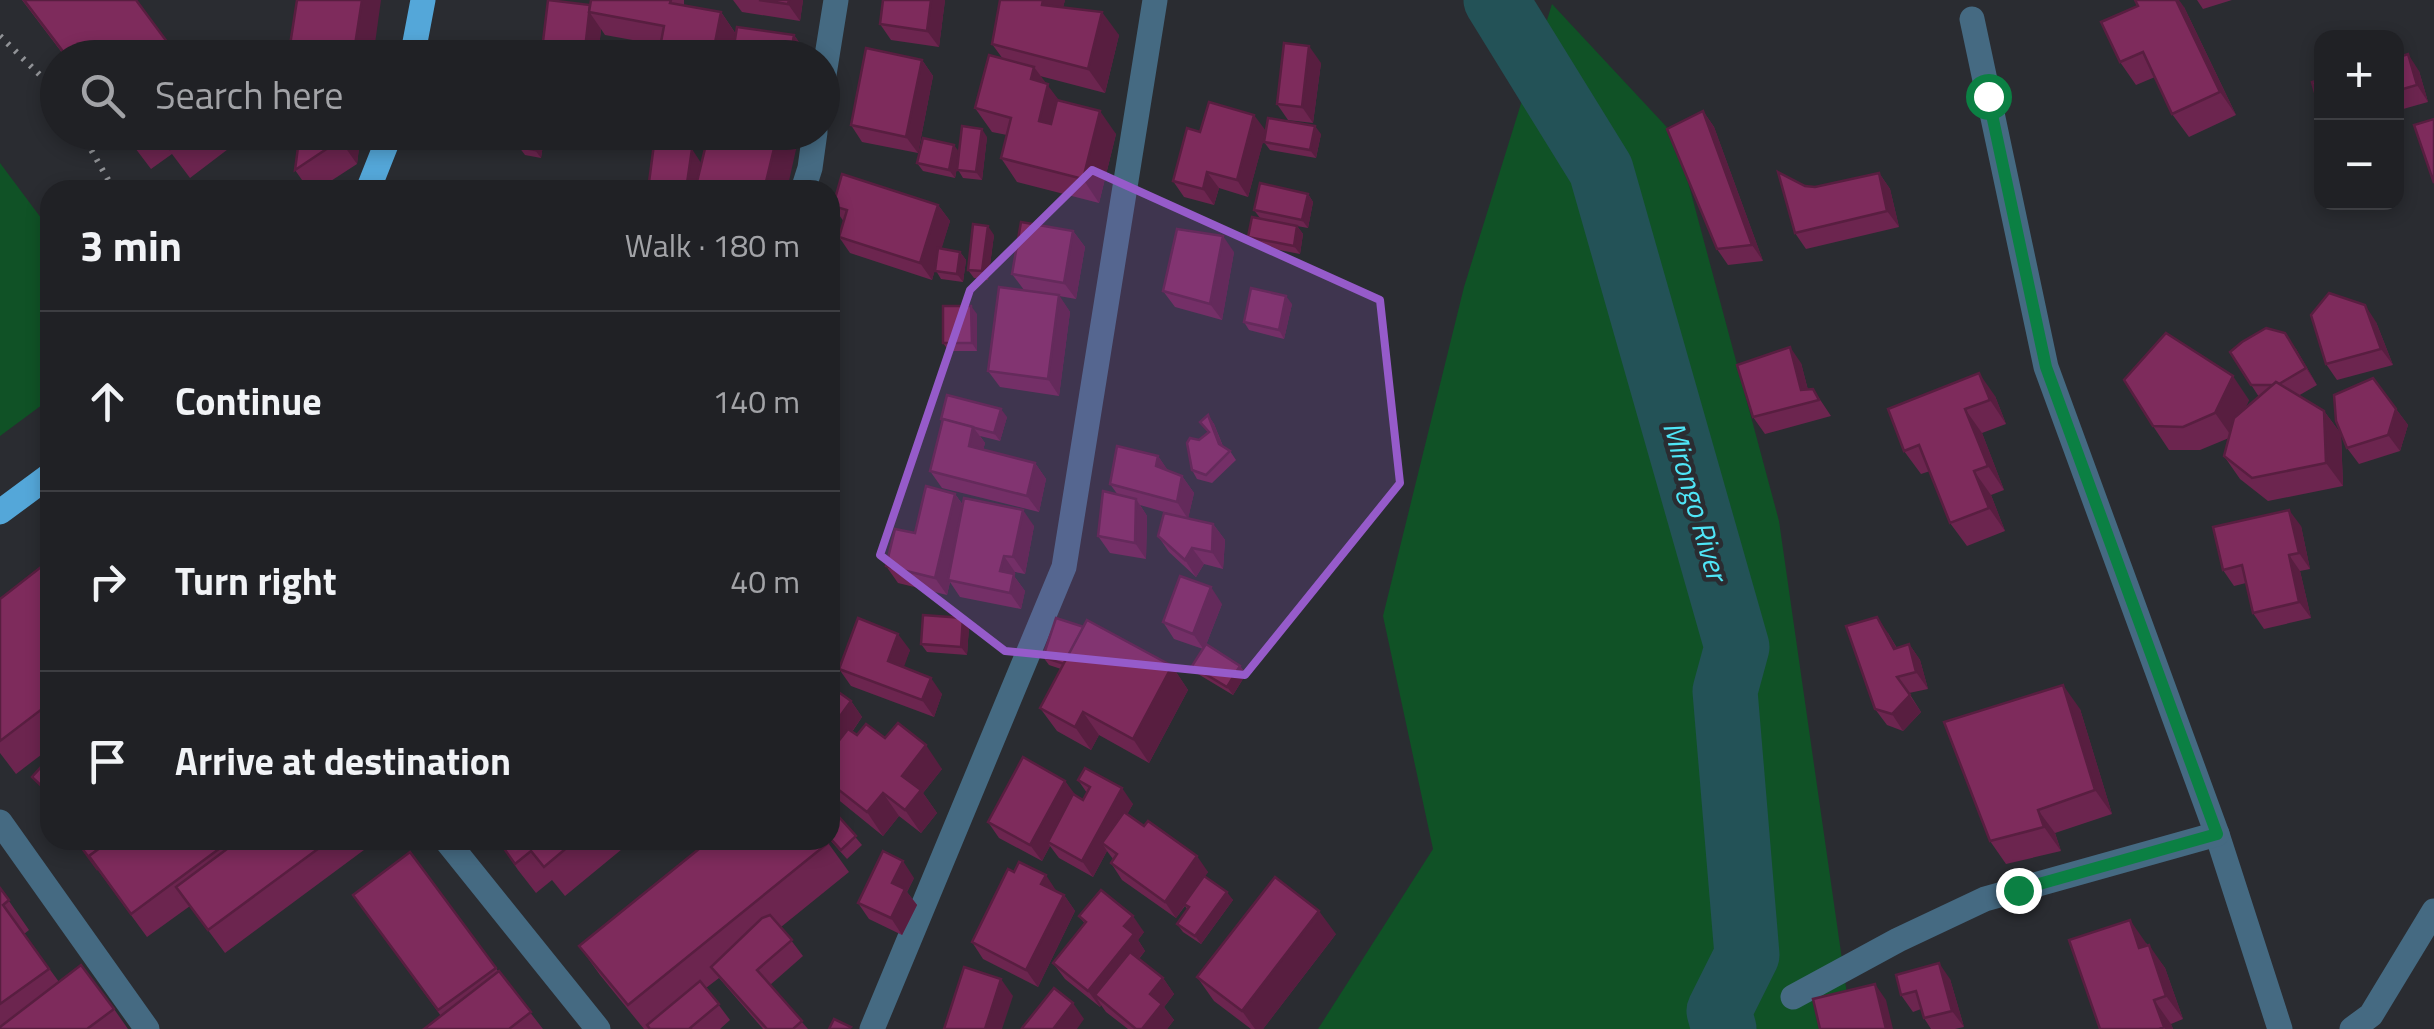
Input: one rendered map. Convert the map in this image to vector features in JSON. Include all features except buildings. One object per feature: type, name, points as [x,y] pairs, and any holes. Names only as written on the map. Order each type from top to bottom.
[{"type":"main road","points":[[416,40],[424,0]]},
{"type":"main road","points":[[372,180],[384,150]]},
{"type":"main road","points":[[0,512],[40,482]]},
{"type":"street","points":[[830,40],[836,0]]},
{"type":"street","points":[[872,1029],[1064,567],[1155,0]]},
{"type":"street","points":[[1972,19],[2046,367],[2217,834],[2280,1029]]},
{"type":"street","points":[[806,180],[812,150]]},
{"type":"street","points":[[0,822],[148,1029]]},
{"type":"street","points":[[1793,997],[1984,899],[2217,834]]},
{"type":"street","points":[[454,850],[598,1029]]},
{"type":"street","points":[[2352,1029],[2371,1014],[2434,912]]},
{"type":"path","points":[[0,36],[40,75]]},
{"type":"path","points":[[91,150],[108,180]]},
{"type":"highlighted area","points":[[1092,170],[1380,300],[1400,483],[1245,675],[1005,651],[880,555],[970,290]]},
{"type":"green space","points":[[1552,4],[1676,137],[1779,521],[1852,1029],[1318,1029],[1433,849],[1383,616],[1464,287]]},
{"type":"green space","points":[[0,163],[40,217],[40,406],[0,436]]},
{"type":"waterway","name":"Mirongo River","points":[[1496,0],[1601,170],[1737,647],[1725,691],[1747,955],[1719,1011],[1724,1029]]},
{"type":"route","points":[[1988,96],[2046,367],[2217,834],[2018,890]]}]
